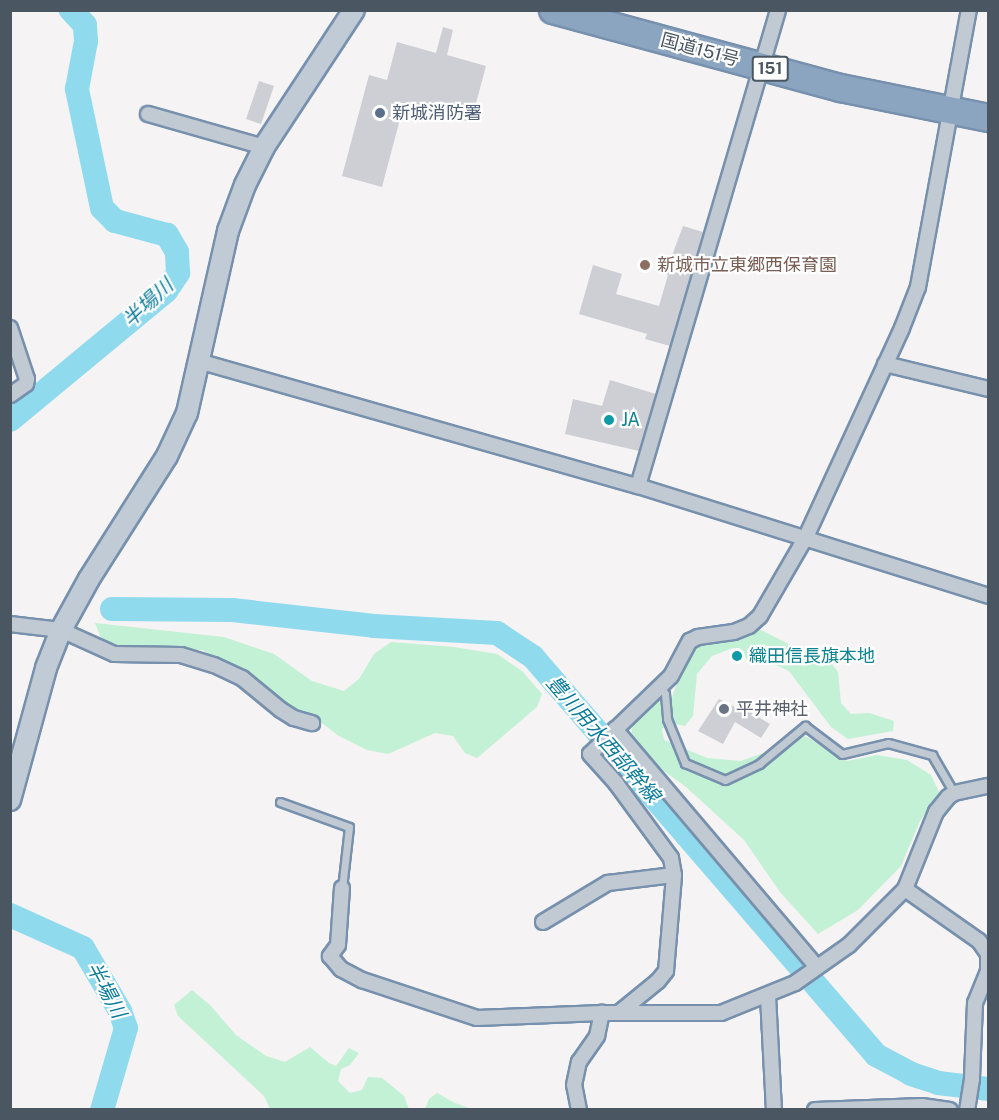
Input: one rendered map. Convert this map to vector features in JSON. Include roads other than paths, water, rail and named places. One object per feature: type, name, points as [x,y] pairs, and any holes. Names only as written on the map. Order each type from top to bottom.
[{"type":"highway","name":"国道151号","points":[[553,10],[841,88],[988,118]]},
{"type":"street","points":[[10,800],[46,669],[61,630],[89,579],[167,456],[187,413],[228,231],[245,185],[264,147],[354,10]]},
{"type":"street","points":[[638,486],[778,10]]},
{"type":"street","points":[[620,1012],[658,981],[666,971],[674,875],[671,858],[616,783],[590,754],[661,687],[674,670],[690,641],[698,637],[734,632],[749,626],[760,616],[806,537],[902,328],[920,278],[948,111],[969,10]]},
{"type":"street","points":[[148,114],[264,147]]},
{"type":"street","points":[[10,328],[27,379],[26,384],[10,395]]},
{"type":"street","points":[[198,361],[638,486],[988,596]]},
{"type":"street","points":[[885,364],[988,389]]},
{"type":"street","points":[[10,624],[61,630],[114,654],[181,655],[214,665],[242,678],[294,718],[312,723]]},
{"type":"street","points":[[612,731],[814,969]]},
{"type":"street","points":[[342,888],[338,945],[330,956],[340,969],[362,980],[477,1018],[620,1012],[721,1013],[768,996],[795,982],[849,945],[905,889],[936,812],[954,793],[988,786]]},
{"type":"street","points":[[543,922],[608,883],[674,875]]},
{"type":"street","points":[[905,889],[979,941],[988,954],[988,971],[975,1003],[972,1079],[968,1105]]},
{"type":"street","points":[[768,996],[774,1110]]},
{"type":"street","points":[[579,1110],[573,1085],[579,1062],[597,1036],[602,1013]]},
{"type":"street","points":[[975,1025],[988,1016]]},
{"type":"street","points":[[815,1110],[922,1106],[950,1110]]},
{"type":"lane","points":[[661,687],[665,694],[667,718],[685,763],[725,780],[759,764],[805,726],[842,753],[888,743],[932,754],[954,793]]},
{"type":"lane","points":[[280,802],[349,827],[342,888]]},
{"type":"waterway","name":"半場川","points":[[10,420],[166,291],[178,273],[177,252],[167,235],[115,221],[102,208],[77,89],[86,41],[85,25],[71,10]]},
{"type":"waterway","name":"豊川用水西部幹線","points":[[112,609],[232,610],[374,626],[497,633],[533,657],[876,1055],[911,1074],[938,1083],[988,1089]]},
{"type":"waterway","name":"半場川","points":[[10,915],[83,948],[120,1011],[126,1028],[102,1110]]},
{"type":"place","name":"新城消防署","points":[[380,113]]},
{"type":"place","name":"新城市立東郷西保育園","points":[[645,265]]},
{"type":"place","name":"JA","points":[[609,420]]},
{"type":"place","name":"織田信長旗本地","points":[[737,656]]},
{"type":"place","name":"平井神社","points":[[724,709]]}]
